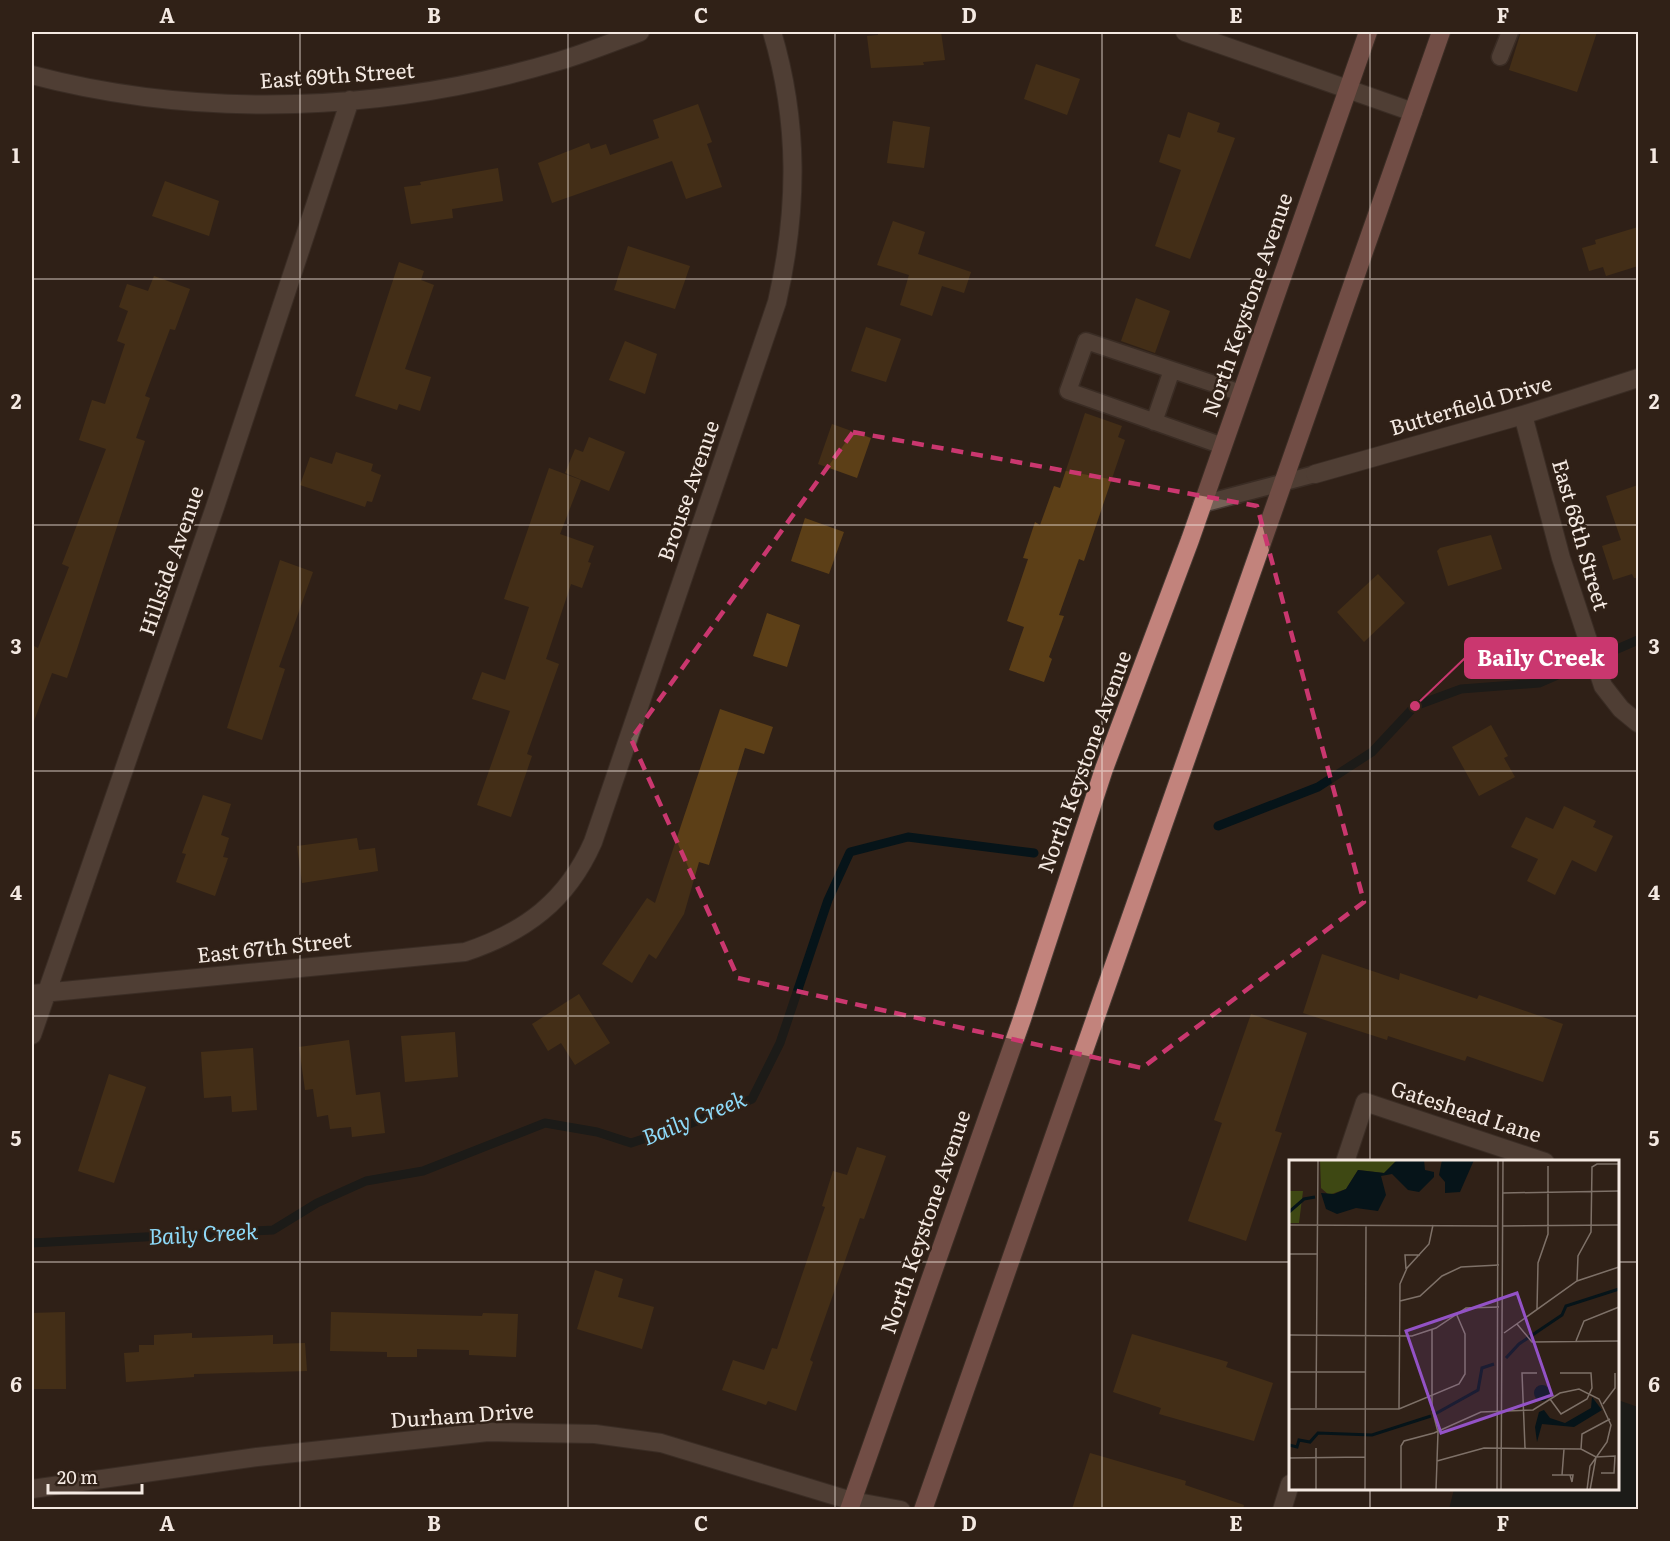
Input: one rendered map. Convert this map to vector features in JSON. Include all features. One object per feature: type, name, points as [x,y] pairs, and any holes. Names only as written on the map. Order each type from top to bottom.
[{"type":"main road","name":"North Keystone Avenue","points":[[850,1505],[1022,1019],[1104,769],[1202,504],[1368,32]]},
{"type":"main road","points":[[923,1509],[1442,32]]},
{"type":"street","name":"East 69th Street","points":[[32,75],[119,94],[234,104],[291,105],[421,93],[506,76],[562,61],[640,32]]},
{"type":"street","name":"Brouse Avenue","points":[[517,930],[551,905],[570,884],[593,842],[777,302],[789,246],[794,158],[783,71],[772,32]]},
{"type":"street","points":[[1185,32],[1413,112]]},
{"type":"street","name":"Hillside Avenue","points":[[32,1035],[38,993],[215,507],[350,100]]},
{"type":"street","name":"Butterfield Drive","points":[[1315,474],[1523,415],[1638,378]]},
{"type":"street","name":"East 68th Street","points":[[1523,415],[1572,596],[1603,686],[1621,709],[1638,723]]},
{"type":"street","name":"East 67th Street","points":[[38,993],[455,953],[486,945],[517,930]]},
{"type":"street","name":"Gateshead Lane","points":[[1345,1160],[1365,1102],[1542,1160]]},
{"type":"street","name":"Durham Drive","points":[[32,1489],[257,1457],[478,1433],[561,1432],[630,1437],[661,1443],[850,1505],[896,1508]]},
{"type":"street","points":[[1281,1509],[1289,1487]]},
{"type":"lane","points":[[1500,57],[1510,32]]},
{"type":"lane","points":[[1222,446],[1068,391],[1086,341],[1241,393]]},
{"type":"lane","points":[[1154,422],[1172,370]]},
{"type":"lane","points":[[1202,504],[1315,474]]},
{"type":"highlighted area","points":[[853,432],[1257,506],[1364,902],[1142,1068],[738,978],[631,739]]},
{"type":"shaded area","points":[[1619,1400],[1638,1407],[1638,1509],[1449,1509],[1454,1490],[1619,1490]]},
{"type":"building","points":[[878,32],[941,32],[945,60],[923,62],[924,65],[871,68],[867,36],[878,35]]},
{"type":"building","points":[[1521,32],[1597,32],[1577,92],[1509,70]]},
{"type":"building","points":[[1036,64],[1080,79],[1067,115],[1024,99]]},
{"type":"building","points":[[698,104],[712,142],[707,144],[722,187],[686,199],[672,161],[552,203],[538,163],[589,143],[591,149],[606,144],[610,155],[659,138],[653,120]]},
{"type":"building","points":[[1188,112],[1220,123],[1217,132],[1235,138],[1190,259],[1155,246],[1181,170],[1159,162],[1168,134],[1180,138]]},
{"type":"building","points":[[893,121],[930,127],[924,168],[887,163]]},
{"type":"building","points":[[498,168],[503,201],[452,209],[453,218],[411,224],[404,187]]},
{"type":"building","points":[[165,181],[219,201],[209,236],[152,216]]},
{"type":"building","points":[[893,221],[925,232],[918,254],[971,272],[964,293],[942,286],[932,316],[900,305],[909,275],[877,265]]},
{"type":"building","points":[[1638,227],[1638,266],[1606,276],[1603,267],[1589,271],[1582,248],[1596,244],[1595,240]]},
{"type":"building","points":[[628,246],[690,266],[675,309],[614,290]]},
{"type":"building","points":[[399,262],[424,271],[421,280],[434,285],[405,369],[431,377],[420,411],[399,404],[397,410],[355,396]]},
{"type":"building","points":[[154,276],[190,289],[175,330],[170,329],[145,396],[150,398],[136,438],[145,441],[67,678],[52,673],[34,721],[32,721],[32,645],[38,648],[69,567],[62,564],[106,449],[79,440],[92,400],[105,404],[125,344],[117,341],[128,311],[119,307],[127,284],[148,291]]},
{"type":"building","points":[[1136,298],[1170,311],[1155,353],[1121,341]]},
{"type":"building","points":[[866,327],[901,339],[886,382],[851,371]]},
{"type":"building","points":[[625,341],[657,354],[645,394],[609,380]]},
{"type":"building","points":[[1085,413],[1122,426],[1118,437],[1125,440],[1084,561],[1079,559],[1059,615],[1064,616],[1049,657],[1052,659],[1044,682],[1009,670],[1024,627],[1007,621],[1028,559],[1023,558],[1035,522],[1040,525],[1054,486],[1060,488]]},
{"type":"building","points":[[832,424],[871,438],[857,478],[818,464]]},
{"type":"building","points":[[589,437],[625,452],[609,491],[565,473],[575,449],[583,452]]},
{"type":"building","points":[[336,452],[373,464],[371,471],[381,475],[372,502],[367,501],[365,507],[300,485],[310,457],[332,464]]},
{"type":"building","points":[[549,468],[581,480],[560,534],[594,546],[582,588],[571,584],[546,659],[559,664],[527,754],[532,756],[511,817],[477,805],[510,711],[472,699],[482,672],[505,680],[529,607],[504,599]]},
{"type":"building","points":[[1638,485],[1638,578],[1634,578],[1632,574],[1613,580],[1602,546],[1621,540],[1606,496]]},
{"type":"building","points":[[805,518],[844,532],[829,574],[791,561]]},
{"type":"building","points":[[1491,535],[1502,569],[1448,586],[1437,551],[1440,548]]},
{"type":"building","points":[[280,560],[313,572],[279,667],[285,669],[262,740],[227,728]]},
{"type":"building","points":[[1378,574],[1405,603],[1364,642],[1337,612]]},
{"type":"building","points":[[767,613],[800,625],[787,667],[753,656]]},
{"type":"building","points":[[720,709],[773,727],[764,754],[745,748],[709,865],[699,862],[684,914],[656,959],[649,954],[632,983],[602,964],[647,898],[655,903]]},
{"type":"building","points":[[1491,725],[1508,756],[1504,758],[1515,777],[1479,796],[1452,747]]},
{"type":"building","points":[[203,795],[231,804],[221,835],[229,838],[223,857],[228,858],[215,896],[176,882],[186,854],[182,853]]},
{"type":"building","points":[[1564,806],[1596,821],[1593,827],[1613,836],[1596,872],[1572,860],[1555,895],[1527,881],[1538,859],[1511,847],[1526,817],[1553,829]]},
{"type":"building","points":[[357,838],[359,850],[375,848],[378,871],[302,883],[297,846]]},
{"type":"building","points":[[1322,954],[1399,980],[1400,973],[1477,999],[1479,995],[1563,1024],[1543,1082],[1467,1056],[1465,1061],[1388,1036],[1387,1040],[1303,1013]]},
{"type":"building","points":[[579,994],[610,1043],[575,1065],[561,1043],[548,1051],[532,1024]]},
{"type":"building","points":[[1251,1014],[1307,1033],[1275,1131],[1282,1133],[1246,1241],[1188,1221],[1222,1123],[1214,1120]]},
{"type":"building","points":[[455,1032],[458,1077],[405,1082],[401,1036]]},
{"type":"building","points":[[349,1040],[356,1095],[380,1092],[385,1133],[352,1137],[351,1127],[330,1129],[328,1115],[317,1117],[313,1089],[305,1090],[299,1047]]},
{"type":"building","points":[[253,1048],[257,1110],[232,1112],[231,1096],[204,1098],[201,1052]]},
{"type":"building","points":[[109,1074],[146,1087],[114,1183],[78,1171]]},
{"type":"building","points":[[857,1147],[886,1156],[864,1219],[860,1218],[810,1360],[813,1362],[796,1411],[768,1401],[766,1405],[722,1390],[733,1360],[764,1370],[772,1348],[777,1349],[825,1207],[822,1206],[833,1171],[847,1175]]},
{"type":"building","points":[[595,1270],[623,1279],[618,1297],[654,1307],[642,1349],[577,1329]]},
{"type":"building","points":[[65,1312],[66,1389],[32,1389],[32,1313]]},
{"type":"building","points":[[331,1312],[482,1316],[483,1313],[518,1314],[516,1357],[469,1355],[469,1350],[417,1349],[417,1357],[387,1357],[387,1352],[330,1351]]},
{"type":"building","points":[[192,1333],[192,1338],[273,1335],[273,1344],[305,1343],[307,1371],[194,1374],[194,1377],[126,1382],[124,1353],[139,1352],[139,1345],[154,1345],[154,1335]]},
{"type":"building","points":[[1132,1334],[1228,1362],[1226,1367],[1273,1383],[1254,1441],[1159,1414],[1161,1408],[1113,1392]]},
{"type":"building","points":[[1090,1453],[1186,1481],[1185,1485],[1244,1505],[1243,1509],[1072,1509]]},
{"type":"waterway","name":"Baily Creek","points":[[1218,826],[1318,787],[1372,752],[1415,706],[1461,689],[1539,683],[1638,640]]},
{"type":"waterway","name":"Baily Creek","points":[[32,1243],[273,1230],[317,1203],[366,1181],[423,1171],[545,1123],[597,1132],[631,1143],[689,1124],[752,1099],[780,1043],[828,900],[850,852],[908,837],[1034,853]]},
{"type":"place","name":"Baily Creek","points":[[1415,706]]}]
